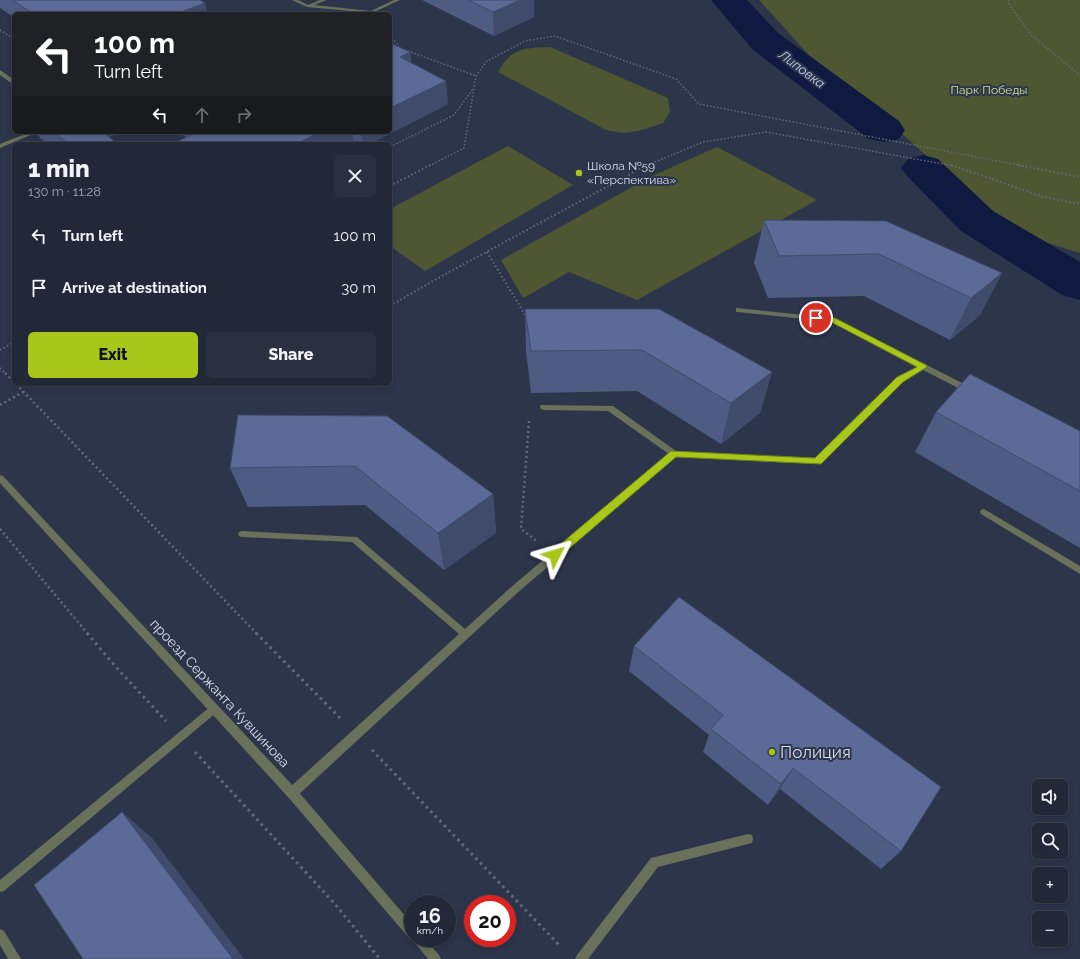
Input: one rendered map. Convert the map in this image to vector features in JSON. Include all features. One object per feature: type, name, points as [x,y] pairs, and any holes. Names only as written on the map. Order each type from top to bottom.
[{"type":"street","points":[[294,0],[307,6],[372,12],[398,0]]},
{"type":"street","points":[[307,6],[325,0]]},
{"type":"street","points":[[0,72],[12,81]]},
{"type":"street","points":[[0,146],[30,134]]},
{"type":"street","points":[[738,310],[832,320],[980,396]]},
{"type":"street","points":[[544,407],[610,408],[674,454],[818,461],[900,380],[923,367]]},
{"type":"street","points":[[292,793],[465,634],[674,454]]},
{"type":"street","name":"проезд Сержанта Кувшинова","points":[[0,478],[292,793],[404,924]]},
{"type":"street","points":[[984,512],[1080,570]]},
{"type":"street","points":[[242,534],[354,540],[465,634]]},
{"type":"street","points":[[0,887],[214,709]]},
{"type":"street","points":[[581,959],[655,862],[748,839]]},
{"type":"street","points":[[0,935],[15,959]]},
{"type":"street","points":[[425,947],[435,959]]},
{"type":"path","points":[[1008,0],[1009,4],[1031,35],[1080,75]]},
{"type":"path","points":[[0,30],[12,38]]},
{"type":"path","points":[[392,185],[464,148],[476,76],[487,61],[525,41],[555,36],[676,79],[699,104],[1080,176]]},
{"type":"path","points":[[392,38],[400,48],[476,76]]},
{"type":"path","points":[[392,146],[454,115],[474,88]]},
{"type":"path","points":[[392,305],[655,161],[703,142],[766,132],[950,165],[1044,196],[1080,204]]},
{"type":"path","points":[[487,252],[528,320]]},
{"type":"path","points":[[0,350],[12,343]]},
{"type":"path","points":[[0,368],[12,380]]},
{"type":"path","points":[[18,386],[562,948]]},
{"type":"path","points":[[0,405],[23,392]]},
{"type":"path","points":[[529,419],[521,529],[555,555]]},
{"type":"green space","name":"Парк Победы","points":[[759,0],[1080,0],[1080,253],[1010,231],[869,104],[808,54]]},
{"type":"green space","points":[[550,47],[668,98],[670,112],[663,123],[642,130],[624,133],[606,130],[498,72],[508,58],[519,51]]},
{"type":"green space","points":[[508,146],[573,185],[425,271],[392,247],[392,208]]},
{"type":"green space","points":[[717,147],[817,200],[637,300],[569,272],[523,298],[501,260],[650,177]]},
{"type":"building","points":[[12,0],[200,0],[205,3],[181,12],[31,12]]},
{"type":"building","points":[[468,0],[520,0],[493,12]]},
{"type":"building","points":[[392,44],[410,52],[400,57],[446,81],[392,107]]},
{"type":"building","points":[[56,134],[105,134],[115,142],[66,142]]},
{"type":"building","points":[[194,134],[316,134],[300,142],[176,142]]},
{"type":"building","points":[[764,220],[886,221],[1002,273],[971,298],[879,254],[779,256]]},
{"type":"building","points":[[525,309],[659,309],[772,372],[731,403],[642,350],[531,351]]},
{"type":"building","points":[[970,374],[1080,431],[1080,491],[936,412]]},
{"type":"building","points":[[238,415],[387,416],[493,494],[438,533],[355,466],[230,468]]},
{"type":"building","points":[[679,597],[941,787],[901,851],[793,768],[781,784],[711,729],[723,715],[634,646]]},
{"type":"building","points":[[122,812],[233,959],[83,959],[34,885]]},
{"type":"waterway","name":"Липовка","points":[[728,0],[765,41],[884,130]]},
{"type":"waterway","name":"Липовка","points":[[923,168],[977,221],[1080,284]]},
{"type":"place","name":"Школа №59 «Перспектива»","points":[[579,173]]},
{"type":"place","name":"Полиция","points":[[772,752]]},
{"type":"route","points":[[555,555],[674,454],[818,461],[900,380],[923,367],[832,320],[816,318]]}]
